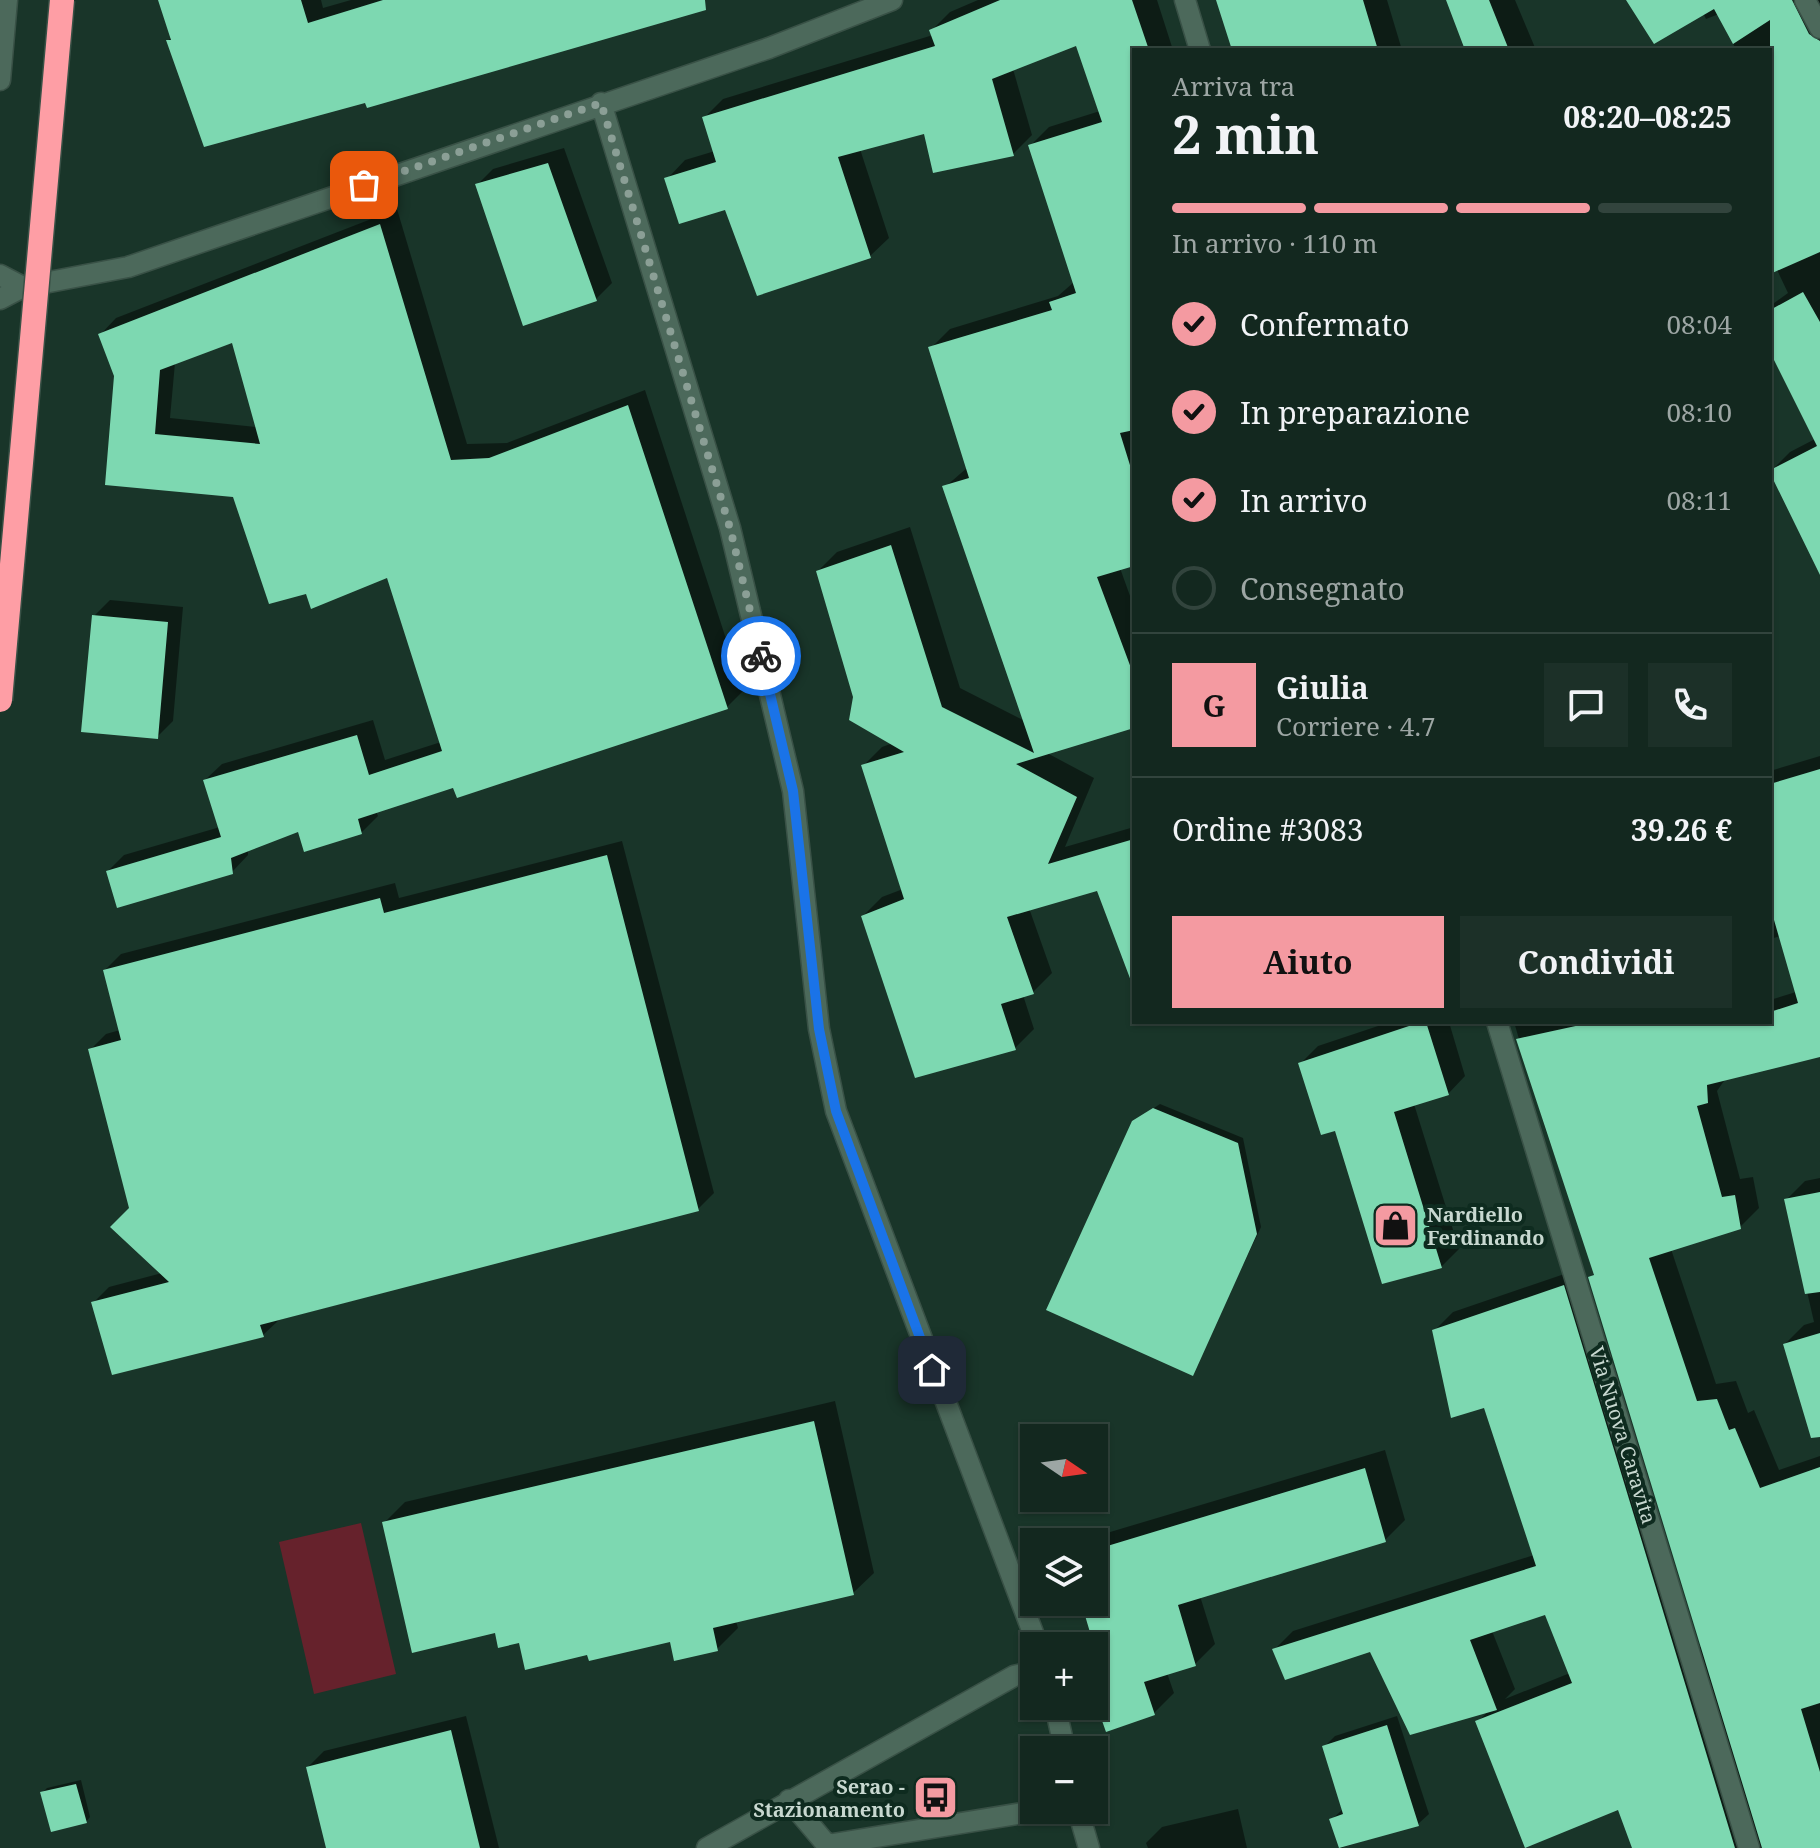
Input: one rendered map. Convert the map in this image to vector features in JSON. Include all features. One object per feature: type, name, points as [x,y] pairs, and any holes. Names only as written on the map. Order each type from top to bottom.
[{"type":"highway","points":[[0,700],[62,0]]},
{"type":"street","points":[[0,80],[7,0]]},
{"type":"street","points":[[0,299],[23,287],[128,267],[823,29],[892,0]]},
{"type":"street","points":[[1185,0],[1199,48]]},
{"type":"street","points":[[1805,0],[1820,28]]},
{"type":"street","points":[[601,103],[730,528],[793,791],[819,1029],[836,1111],[1033,1632]]},
{"type":"street","points":[[0,275],[23,287]]},
{"type":"street","name":"Via Nuova Caravita","points":[[1498,1024],[1749,1848]]},
{"type":"street","points":[[707,1848],[1020,1674]]},
{"type":"street","points":[[789,1800],[827,1845],[1020,1813]]},
{"type":"street","points":[[1082,1824],[1089,1848]]},
{"type":"shaded area","points":[[361,1523],[396,1674],[314,1694],[279,1542]]},
{"type":"building","points":[[158,0],[301,0],[308,23],[383,0],[705,0],[706,10],[367,108],[365,103],[204,147],[166,40],[171,40]]},
{"type":"building","points":[[1000,0],[1132,0],[1148,48],[1132,48],[1132,430],[1120,433],[1132,472],[1132,567],[1097,577],[1132,671],[1132,729],[1016,764],[1077,797],[1048,864],[1132,840],[1132,981],[1097,891],[1007,917],[1034,994],[1001,1004],[1016,1050],[915,1078],[861,916],[904,899],[861,765],[904,752],[849,720],[853,697],[816,571],[891,545],[942,707],[1034,753],[942,486],[969,478],[928,347],[1052,310],[1049,302],[1076,293],[1028,145],[1102,122],[1076,46],[992,79],[1014,156],[933,173],[924,134],[838,157],[871,258],[757,296],[725,210],[679,224],[664,178],[716,162],[702,117],[935,46],[929,30]]},
{"type":"building","points":[[1216,0],[1363,0],[1377,48],[1231,48]]},
{"type":"building","points":[[1446,0],[1489,0],[1508,48],[1464,48]]},
{"type":"building","points":[[1626,0],[1792,0],[1809,34],[1820,41],[1820,252],[1772,273],[1770,20],[1733,44],[1714,9],[1654,44]]},
{"type":"building","points":[[548,163],[597,301],[523,326],[475,184]]},
{"type":"building","points":[[380,224],[451,460],[489,458],[628,405],[728,709],[457,798],[453,788],[358,819],[362,834],[304,852],[298,832],[231,858],[233,874],[117,908],[106,871],[221,837],[203,780],[357,735],[369,775],[442,751],[387,578],[311,609],[306,594],[269,604],[233,497],[105,485],[114,376],[98,334]],"holes":[[[232,343],[260,444],[155,434],[160,370]]]},
{"type":"building","points":[[1803,292],[1820,322],[1820,575],[1772,477],[1772,469],[1817,446],[1772,356],[1772,309]]},
{"type":"building","points":[[92,615],[168,622],[158,739],[81,732]]},
{"type":"building","points":[[1820,769],[1820,1057],[1707,1085],[1708,1103],[1697,1106],[1722,1197],[1735,1195],[1741,1229],[1649,1258],[1697,1401],[1717,1399],[1729,1430],[1735,1428],[1760,1488],[1820,1467],[1820,1703],[1801,1709],[1820,1772],[1820,1848],[1762,1848],[1588,1277],[1594,1275],[1516,1039],[1585,1024],[1772,1024],[1772,1011],[1798,1003],[1772,913],[1772,783]]},
{"type":"building","points":[[607,855],[699,1211],[260,1325],[264,1337],[112,1375],[91,1302],[169,1282],[110,1227],[129,1208],[88,1049],[121,1040],[103,970],[380,898],[384,913]]},
{"type":"building","points":[[1415,1024],[1427,1024],[1449,1095],[1394,1112],[1442,1268],[1382,1284],[1335,1131],[1321,1135],[1298,1063]]},
{"type":"building","points":[[1153,1108],[1238,1143],[1257,1234],[1193,1376],[1046,1310],[1132,1121]]},
{"type":"building","points":[[1820,1192],[1820,1292],[1805,1294],[1784,1199]]},
{"type":"building","points":[[1564,1285],[1735,1848],[1632,1848],[1618,1810],[1525,1848],[1475,1721],[1572,1683],[1545,1615],[1470,1640],[1497,1710],[1410,1735],[1370,1652],[1285,1680],[1272,1649],[1536,1566],[1484,1408],[1451,1418],[1432,1330]]},
{"type":"building","points":[[1820,1333],[1820,1437],[1811,1438],[1783,1344]]},
{"type":"building","points":[[814,1421],[854,1595],[713,1628],[718,1651],[674,1661],[670,1642],[589,1661],[587,1655],[525,1670],[519,1643],[498,1648],[495,1633],[412,1653],[382,1522]]},
{"type":"building","points":[[1365,1468],[1386,1542],[1178,1605],[1196,1666],[1144,1682],[1155,1715],[1106,1732],[1102,1720],[1108,1720],[1108,1632],[1090,1632],[1085,1616],[1108,1616],[1108,1546]]},
{"type":"building","points":[[1387,1725],[1419,1826],[1339,1848],[1329,1819],[1343,1814],[1322,1746]]},
{"type":"building","points":[[451,1730],[480,1848],[326,1848],[306,1767]]},
{"type":"building","points":[[76,1784],[87,1823],[51,1832],[40,1792]]},
{"type":"way so far","points":[[364,185],[601,103],[730,528],[761,656]]},
{"type":"place","name":"Nardiello Ferdinando","points":[[1396,1226]]},
{"type":"place","name":"Serao - Stazionamento","points":[[936,1798]]},
{"type":"route","points":[[761,656],[793,791],[819,1029],[836,1111],[932,1370]]}]
